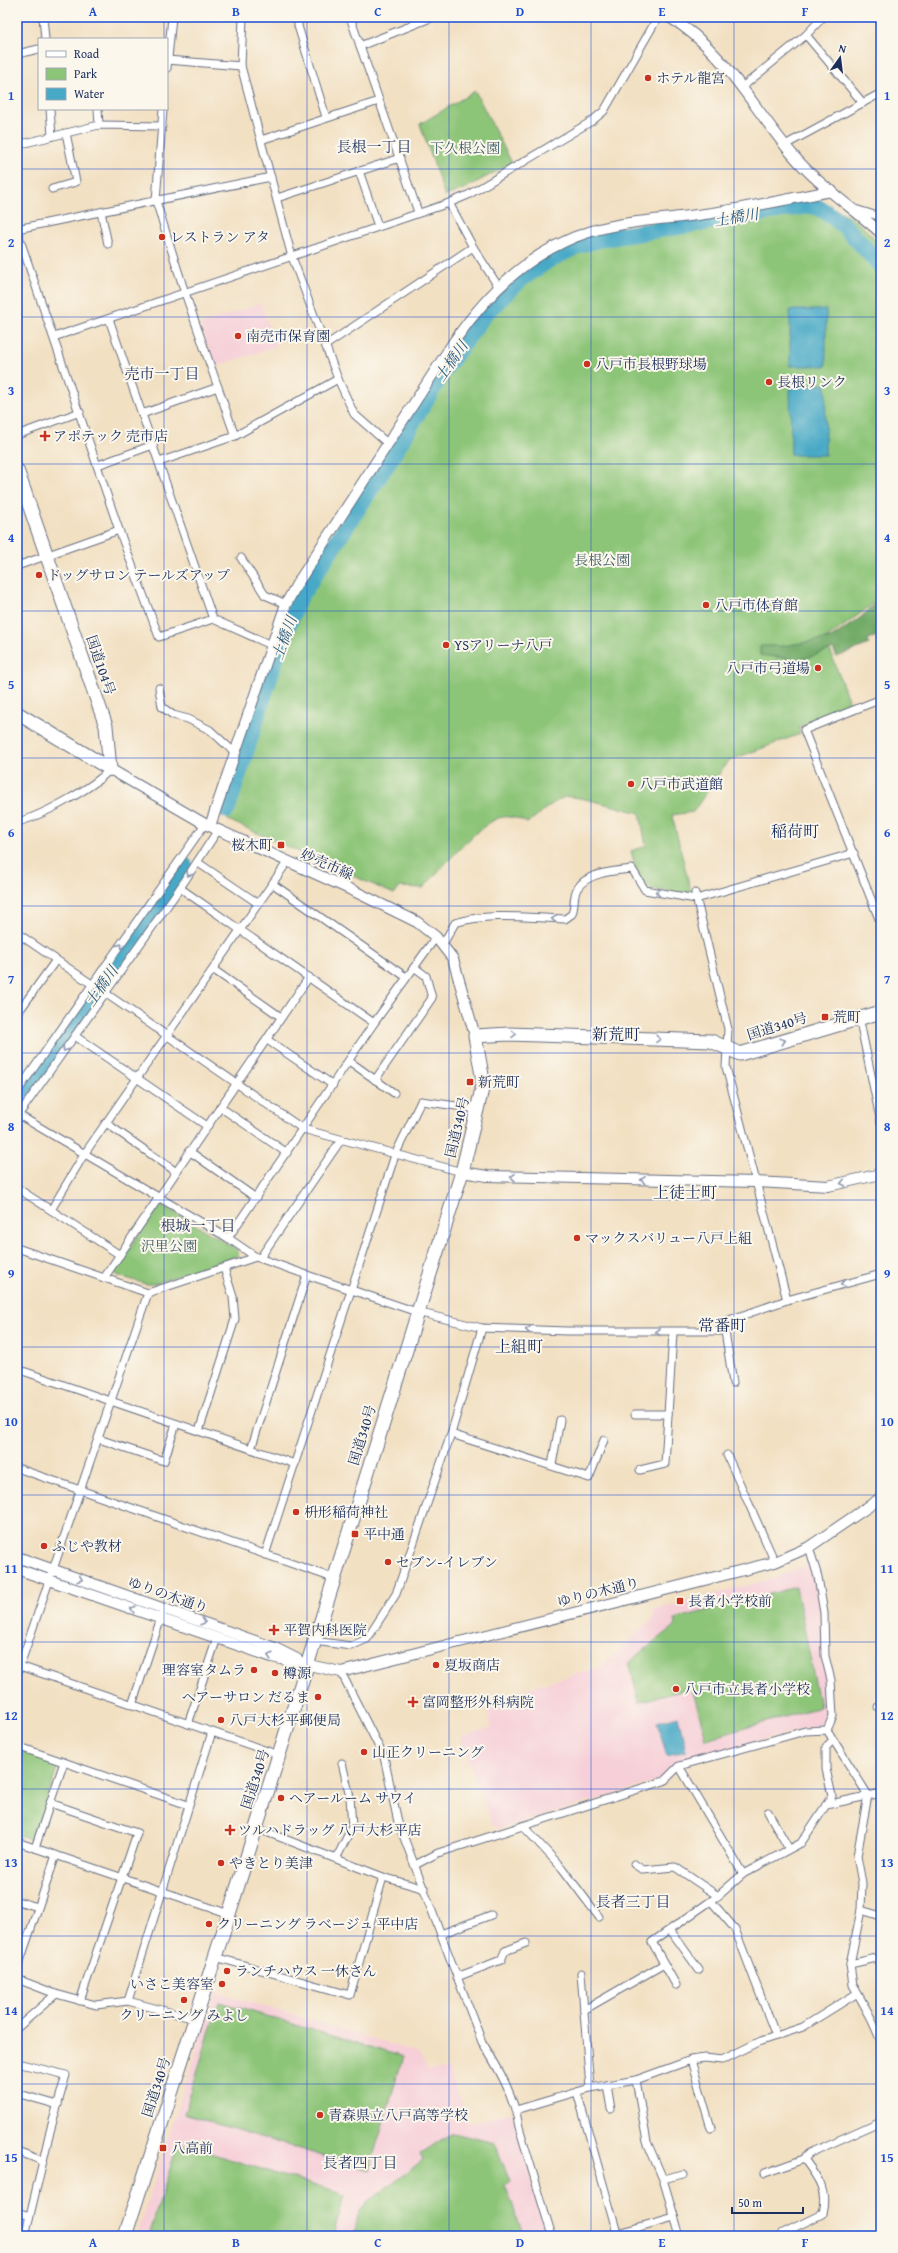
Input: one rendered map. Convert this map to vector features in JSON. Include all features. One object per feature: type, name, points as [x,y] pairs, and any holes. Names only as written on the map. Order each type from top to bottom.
[{"type":"highway","name":"国道104号","points":[[17,470],[106,726],[110,769]]},
{"type":"highway","points":[[17,713],[110,769]]},
{"type":"highway","name":"国道340号","points":[[125,2236],[229,1914],[308,1664],[333,1578],[462,1172],[478,1109],[482,1075],[475,1036],[510,1034],[711,1041],[728,1050],[740,1054],[859,1017],[881,1012]]},
{"type":"street","points":[[44,17],[45,38]]},
{"type":"street","points":[[168,51],[172,17]]},
{"type":"street","points":[[242,17],[240,66],[292,257],[338,378],[354,414],[387,443]]},
{"type":"street","points":[[298,17],[298,26],[326,117]]},
{"type":"street","points":[[350,17],[418,212]]},
{"type":"street","points":[[360,46],[433,17]]},
{"type":"street","points":[[54,336],[292,257],[418,212],[449,203],[518,166],[592,121],[604,111],[658,17]]},
{"type":"street","points":[[669,17],[688,28],[712,50],[785,145],[808,171],[881,233]]},
{"type":"street","points":[[741,88],[806,35],[823,17]]},
{"type":"street","points":[[878,17],[881,23]]},
{"type":"street","points":[[806,35],[863,103]]},
{"type":"street","points":[[17,54],[38,49]]},
{"type":"street","points":[[168,60],[240,66]]},
{"type":"street","points":[[785,145],[881,93]]},
{"type":"street","points":[[261,140],[326,117],[379,101]]},
{"type":"street","points":[[50,110],[52,136]]},
{"type":"street","points":[[98,110],[99,125]]},
{"type":"street","points":[[163,110],[156,201],[185,293],[235,436]]},
{"type":"street","points":[[17,145],[99,125],[162,126]]},
{"type":"street","points":[[52,189],[76,182],[66,132]]},
{"type":"street","points":[[277,198],[400,158]]},
{"type":"street","points":[[359,171],[378,226]]},
{"type":"street","points":[[270,177],[17,230],[119,530],[159,637],[213,619],[271,645]]},
{"type":"street","points":[[725,1332],[673,1333],[482,1328],[417,1312],[349,1290],[258,1257],[17,1115],[75,1036],[197,862],[211,827],[234,752],[286,604],[387,443],[475,311],[498,286],[520,268],[557,245],[594,230],[713,213],[832,191]]},
{"type":"street","points":[[449,203],[473,247],[498,286]]},
{"type":"street","points":[[854,209],[881,217]]},
{"type":"street","points":[[101,212],[108,244]]},
{"type":"street","points":[[326,345],[473,247]]},
{"type":"street","points":[[109,318],[213,619]]},
{"type":"street","points":[[159,462],[235,436],[338,378]]},
{"type":"street","points":[[142,414],[218,388]]},
{"type":"street","points":[[17,435],[80,412]]},
{"type":"street","points":[[98,465],[153,445]]},
{"type":"street","points":[[17,566],[119,530]]},
{"type":"street","points":[[240,558],[265,595],[286,604]]},
{"type":"street","points":[[159,688],[162,707],[173,715],[188,719],[210,730],[234,752]]},
{"type":"street","points":[[881,699],[804,730],[881,924]]},
{"type":"street","points":[[17,822],[43,812],[102,779],[110,769]]},
{"type":"street","name":"妙売市線","points":[[110,769],[211,827],[382,904],[417,922],[440,941],[453,959],[475,1036]]},
{"type":"street","points":[[17,1092],[93,985],[211,827]]},
{"type":"street","points":[[228,1238],[406,977],[455,923],[494,916],[565,919],[572,914],[577,889],[587,880],[593,876],[632,869],[645,890],[696,896],[854,853]]},
{"type":"street","points":[[51,1210],[106,1123],[242,930],[288,861]]},
{"type":"street","points":[[197,862],[259,904]]},
{"type":"street","points":[[273,884],[406,977]]},
{"type":"street","points":[[180,888],[374,1023]]},
{"type":"street","points":[[696,896],[728,1029],[726,1067],[787,1300]]},
{"type":"street","points":[[17,933],[93,985]]},
{"type":"street","points":[[17,1014],[56,960]]},
{"type":"street","points":[[376,1080],[432,998],[426,976],[414,967]]},
{"type":"street","points":[[214,970],[281,1017]]},
{"type":"street","points":[[104,1278],[175,1171],[309,977]]},
{"type":"street","points":[[105,993],[303,1129],[394,1155],[462,1172],[487,1176],[756,1182],[828,1186],[881,1174]]},
{"type":"street","points":[[859,1017],[881,1123]]},
{"type":"street","points":[[75,1036],[207,1126]]},
{"type":"street","points":[[266,1039],[333,1085]]},
{"type":"street","points":[[349,1062],[394,1093]]},
{"type":"street","points":[[265,1555],[349,1290],[394,1155],[422,1101],[478,1109]]},
{"type":"street","points":[[220,1107],[287,1153]]},
{"type":"street","points":[[106,1123],[175,1171]]},
{"type":"street","points":[[17,1248],[148,1293],[258,1257],[341,1140]]},
{"type":"street","points":[[190,1151],[256,1198]]},
{"type":"street","points":[[17,1188],[120,1255]]},
{"type":"street","points":[[199,1431],[235,1319],[233,1297],[224,1268]]},
{"type":"street","points":[[733,1383],[725,1332],[729,1320],[787,1300],[881,1274]]},
{"type":"street","points":[[251,1449],[307,1275]]},
{"type":"street","points":[[17,1674],[18,1666],[54,1570],[148,1293]]},
{"type":"street","points":[[314,1641],[352,1646],[367,1639],[396,1594],[451,1434],[482,1328]]},
{"type":"street","points":[[640,1470],[665,1464],[673,1333]]},
{"type":"street","points":[[17,1368],[295,1464]]},
{"type":"street","points":[[635,1414],[668,1414]]},
{"type":"street","points":[[552,1465],[560,1420]]},
{"type":"street","points":[[99,1439],[164,1461],[176,1424]]},
{"type":"street","points":[[451,1434],[589,1478],[604,1440]]},
{"type":"street","points":[[727,1455],[775,1562]]},
{"type":"street","points":[[17,1468],[333,1578]]},
{"type":"street","name":"ゆりの木通り","points":[[17,1557],[54,1570],[217,1638],[272,1657],[341,1672],[775,1562],[810,1548],[881,1498]]},
{"type":"street","points":[[810,1548],[818,1577],[824,1613],[825,1656],[831,1680],[833,1716],[826,1730]]},
{"type":"street","name":"ゆりの木通り","points":[[17,1569],[50,1581],[275,1648],[308,1664]]},
{"type":"street","points":[[132,1705],[162,1614]]},
{"type":"street","points":[[188,1724],[217,1638]]},
{"type":"street","points":[[18,1666],[279,1755]]},
{"type":"street","points":[[341,1672],[384,1757],[398,1822],[416,1865],[482,2042],[502,2073],[516,2110],[519,2127],[552,2236]]},
{"type":"street","points":[[826,1730],[868,1795],[858,1856],[862,1883],[861,1910],[850,1964],[856,1994],[869,2014],[881,2041]]},
{"type":"street","points":[[416,1865],[438,1853],[664,1781],[679,1766],[805,1731],[826,1730]]},
{"type":"street","points":[[128,2001],[212,1732]]},
{"type":"street","points":[[676,1985],[652,1942],[671,1931],[718,1896],[743,1874],[801,1843],[832,1796],[826,1769],[826,1747],[832,1741]]},
{"type":"street","points":[[17,1746],[188,1805]]},
{"type":"street","points":[[35,1848],[64,1762]]},
{"type":"street","points":[[336,1859],[352,1828],[350,1797],[342,1763]]},
{"type":"street","points":[[679,1766],[743,1874]]},
{"type":"street","points":[[826,1805],[881,1793]]},
{"type":"street","points":[[50,1803],[137,1833],[80,2001]]},
{"type":"street","points":[[768,1812],[789,1849]]},
{"type":"street","points":[[523,1826],[562,1868],[599,1917]]},
{"type":"street","points":[[256,1828],[383,1877],[425,1889]]},
{"type":"street","points":[[17,1842],[229,1914]]},
{"type":"street","points":[[17,1970],[56,1855]]},
{"type":"street","points":[[634,1864],[643,1870],[675,1867],[718,1896]]},
{"type":"street","points":[[215,1957],[350,1995],[383,1877]]},
{"type":"street","points":[[17,1901],[38,1908]]},
{"type":"street","points":[[711,1901],[735,1929],[776,2036]]},
{"type":"street","points":[[861,1910],[881,1916]]},
{"type":"street","points":[[441,1934],[491,1915]]},
{"type":"street","points":[[671,1931],[699,1970]]},
{"type":"street","points":[[457,1977],[501,1960],[505,1951],[526,1943]]},
{"type":"street","points":[[850,1964],[881,1957]]},
{"type":"street","points":[[584,2010],[664,1964]]},
{"type":"street","points":[[581,1973],[590,2088]]},
{"type":"street","points":[[17,1980],[56,1994],[96,2005],[128,2001],[195,2019]]},
{"type":"street","points":[[17,2028],[56,1994]]},
{"type":"street","points":[[516,2110],[590,2088],[636,2080],[691,2060],[705,2058],[722,2060],[776,2036],[803,2027],[856,1994]]},
{"type":"street","points":[[691,2060],[711,2128]]},
{"type":"street","points":[[17,2063],[66,2075],[25,2236]]},
{"type":"street","points":[[636,2080],[647,2142],[663,2180],[680,2236]]},
{"type":"street","points":[[607,2085],[611,2109]]},
{"type":"street","points":[[577,2092],[617,2234]]},
{"type":"street","points":[[23,2096],[58,2105]]},
{"type":"street","points":[[765,2173],[804,2159],[810,2153],[881,2121]]},
{"type":"street","points":[[17,2151],[43,2161]]},
{"type":"street","points":[[783,2233],[822,2214],[825,2202],[820,2182],[804,2159]]},
{"type":"street","points":[[663,2180],[683,2174]]},
{"type":"street","points":[[17,2212],[30,2216]]},
{"type":"street","points":[[608,2236],[674,2217]]},
{"type":"shaded area","name":"南売市保育園","points":[[261,303],[276,347],[215,366],[200,325]]},
{"type":"shaded area","name":"八戸市立長者小学校","points":[[807,1565],[812,1567],[821,1610],[822,1658],[827,1679],[829,1700],[829,1719],[824,1727],[808,1728],[676,1764],[659,1781],[500,1829],[492,1825],[460,1737],[492,1727],[484,1701],[600,1667],[654,1618],[653,1610],[772,1579]]},
{"type":"shaded area","name":"青森県立八戸高等学校","points":[[216,1992],[419,2053],[428,2070],[449,2070],[469,2123],[512,2112],[548,2236],[136,2236]]},
{"type":"green space","name":"下久根公園","points":[[475,91],[512,163],[462,190],[445,196],[420,124]]},
{"type":"green space","name":"長根公園","points":[[807,203],[819,204],[840,211],[857,222],[881,245],[881,598],[826,639],[851,708],[799,727],[800,734],[728,761],[693,812],[672,815],[691,892],[687,894],[646,888],[635,867],[631,851],[646,846],[640,813],[578,798],[565,797],[560,799],[527,823],[510,817],[503,817],[494,820],[461,847],[423,888],[400,887],[394,894],[228,820],[224,814],[246,752],[243,748],[295,598],[387,456],[440,370],[476,321],[497,299],[534,267],[559,253],[600,237]]},
{"type":"green space","points":[[881,599],[881,635],[868,639],[869,644],[837,657],[833,649],[800,660],[760,655],[760,646],[783,646],[831,638],[860,618]]},
{"type":"green space","name":"沢里公園","points":[[160,1204],[238,1250],[238,1256],[153,1284],[146,1284],[116,1275],[114,1271]]},
{"type":"green space","points":[[796,1587],[820,1707],[706,1739],[692,1688],[639,1702],[629,1662],[676,1625],[675,1619]]},
{"type":"green space","points":[[17,1749],[57,1763],[58,1766],[34,1839],[30,1840],[17,1835]]},
{"type":"green space","points":[[219,2002],[403,2057],[369,2170],[184,2114]]},
{"type":"green space","points":[[453,2133],[495,2143],[510,2182],[505,2185],[524,2236],[354,2236],[359,2212],[370,2200],[423,2160],[420,2154]]},
{"type":"green space","points":[[178,2143],[345,2195],[333,2236],[149,2236]]},
{"type":"water","points":[[790,310],[826,310],[826,366],[790,366]]},
{"type":"water","points":[[826,384],[825,455],[791,455],[790,385]]},
{"type":"water","points":[[678,1716],[686,1751],[667,1756],[657,1722]]},
{"type":"waterway","name":"土橋川","points":[[227,810],[277,654],[298,600],[389,461],[444,370],[486,312],[521,279],[547,261],[579,245],[600,239],[811,205],[831,215],[849,231],[881,266]]},
{"type":"waterway","name":"土橋川","points":[[17,1105],[185,866]]},
{"type":"place","name":"ホテル龍宮","points":[[648,78]]},
{"type":"place","name":"レストラン アタ","points":[[162,237]]},
{"type":"place","name":"南売市保育園","points":[[238,336]]},
{"type":"place","name":"八戸市長根野球場","points":[[587,364]]},
{"type":"place","name":"長根リンク","points":[[769,382]]},
{"type":"place","name":"アポテック 売市店","points":[[45,436]]},
{"type":"place","name":"ドッグサロン テールズアップ","points":[[39,575]]},
{"type":"place","name":"八戸市体育館","points":[[706,605]]},
{"type":"place","name":"YSアリーナ八戸","points":[[446,645]]},
{"type":"place","name":"八戸市弓道場","points":[[818,668]]},
{"type":"place","name":"八戸市武道館","points":[[631,784]]},
{"type":"place","name":"桜木町","points":[[281,845]]},
{"type":"place","name":"荒町","points":[[825,1017]]},
{"type":"place","name":"新荒町","points":[[470,1082]]},
{"type":"place","name":"マックスバリュー八戸上組","points":[[577,1238]]},
{"type":"place","name":"枡形稲荷神社","points":[[296,1512]]},
{"type":"place","name":"平中通","points":[[355,1534]]},
{"type":"place","name":"ふじや教材","points":[[44,1546]]},
{"type":"place","name":"セブン-イレブン","points":[[388,1562]]},
{"type":"place","name":"長者小学校前","points":[[680,1601]]},
{"type":"place","name":"平賀内科医院","points":[[274,1630]]},
{"type":"place","name":"夏坂商店","points":[[436,1665]]},
{"type":"place","name":"理容室タムラ","points":[[254,1670]]},
{"type":"place","name":"樽源","points":[[275,1673]]},
{"type":"place","name":"八戸市立長者小学校","points":[[676,1689]]},
{"type":"place","name":"ヘアーサロン だるま","points":[[318,1697]]},
{"type":"place","name":"富岡整形外科病院","points":[[413,1702]]},
{"type":"place","name":"八戸大杉平郵便局","points":[[221,1720]]},
{"type":"place","name":"山正クリーニング","points":[[364,1752]]},
{"type":"place","name":"ヘアールーム サワイ","points":[[281,1798]]},
{"type":"place","name":"ツルハドラッグ 八戸大杉平店","points":[[230,1830]]},
{"type":"place","name":"やきとり美津","points":[[221,1863]]},
{"type":"place","name":"クリーニング ラベージュ 平中店","points":[[209,1924]]},
{"type":"place","name":"ランチハウス 一休さん","points":[[227,1971]]},
{"type":"place","name":"いさこ美容室","points":[[222,1984]]},
{"type":"place","name":"クリーニング みよし","points":[[184,2000]]},
{"type":"place","name":"青森県立八戸高等学校","points":[[320,2115]]},
{"type":"place","name":"八高前","points":[[163,2148]]},
{"type":"district","name":"長根一丁目","points":[[374,146]]},
{"type":"district","name":"売市一丁目","points":[[162,373]]},
{"type":"district","name":"稲荷町","points":[[795,831]]},
{"type":"district","name":"新荒町","points":[[616,1034]]},
{"type":"district","name":"上徒士町","points":[[685,1192]]},
{"type":"district","name":"根城一丁目","points":[[198,1225]]},
{"type":"district","name":"常番町","points":[[722,1325]]},
{"type":"district","name":"上組町","points":[[519,1346]]},
{"type":"district","name":"長者三丁目","points":[[633,1901]]},
{"type":"district","name":"長者四丁目","points":[[360,2162]]}]
